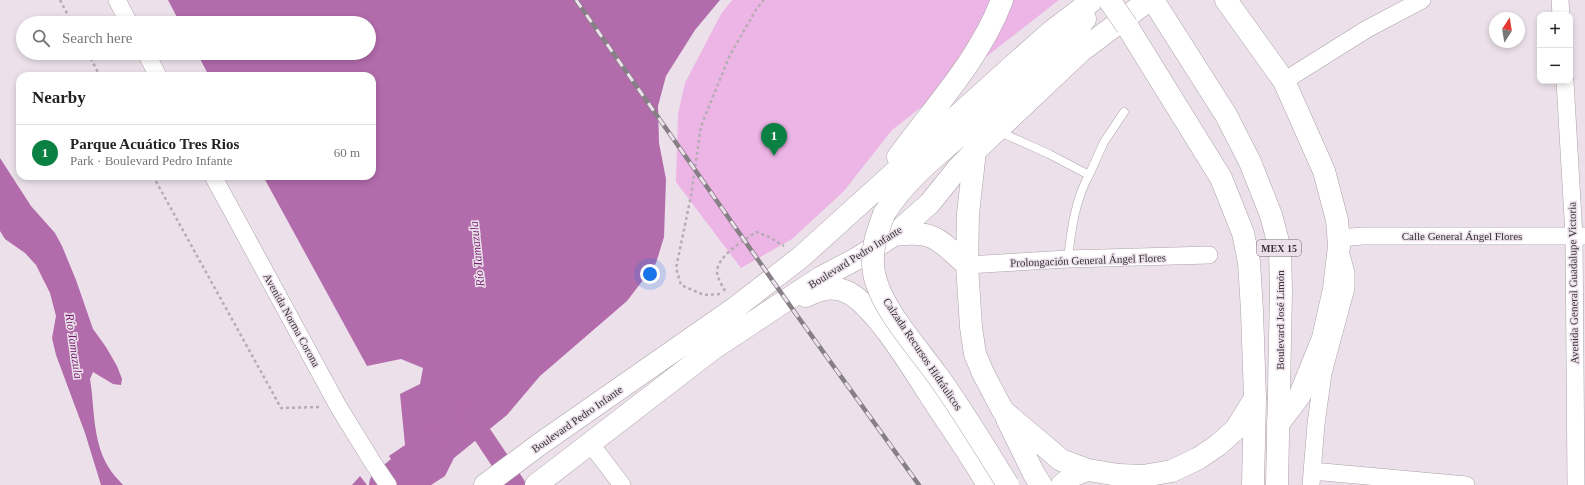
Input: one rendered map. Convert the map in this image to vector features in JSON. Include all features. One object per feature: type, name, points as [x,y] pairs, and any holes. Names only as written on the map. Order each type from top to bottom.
[{"type":"main road","points":[[874,190],[972,59],[987,35],[1002,0]]},
{"type":"main road","name":"Boulevard Pedro Infante","points":[[536,485],[714,348],[820,278],[856,259],[894,234],[930,203],[958,168],[1081,51],[1149,0]]},
{"type":"main road","name":"Boulevard José Limón","points":[[1153,0],[1177,36],[1233,129],[1250,162],[1271,215],[1280,249],[1281,292],[1277,485]]},
{"type":"main road","points":[[1226,0],[1284,81],[1324,171],[1337,220],[1339,242],[1334,289],[1323,338],[1300,395],[1278,424]]},
{"type":"main road","name":"Boulevard Pedro Infante","points":[[485,485],[540,444],[735,308],[801,257],[1052,31],[1097,2]]},
{"type":"main road","name":"MEX 15","points":[[1097,2],[1127,26],[1166,87],[1221,178],[1243,233],[1249,262],[1255,398],[1253,485]]},
{"type":"main road","name":"Calzada Recursos Hidráulicos","points":[[1008,485],[954,399],[890,310],[879,290],[874,273],[874,242],[884,214],[892,200],[906,184],[1054,51],[1078,28],[1097,2]]},
{"type":"main road","points":[[975,152],[968,214],[967,265],[971,327],[975,354],[983,373],[1041,485]]},
{"type":"main road","points":[[894,234],[914,232],[937,238],[967,265]]},
{"type":"main road","points":[[714,348],[753,328],[784,306],[819,290],[830,288],[849,293],[873,315],[897,346],[987,482]]},
{"type":"main road","points":[[1003,411],[1062,460],[1088,470],[1119,475],[1143,476],[1172,471],[1199,458],[1218,445],[1236,429],[1255,398]]},
{"type":"main road","points":[[1062,485],[1074,475],[1088,470]]},
{"type":"street","points":[[117,0],[125,16]]},
{"type":"street","points":[[1284,81],[1367,29],[1422,0]]},
{"type":"street","points":[[1560,0],[1561,12]]},
{"type":"street","points":[[150,60],[156,72]]},
{"type":"street","name":"Avenida General Guadalupe Victoria","points":[[1565,84],[1580,236],[1576,485]]},
{"type":"street","name":"Avenida Norma Corona","points":[[215,180],[338,406],[388,485]]},
{"type":"street","name":"Calle General Ángel Flores","points":[[1339,242],[1363,236],[1580,236]]},
{"type":"street","points":[[1339,242],[1346,273],[1346,288],[1323,373],[1316,424],[1312,478],[1466,485]]},
{"type":"street","name":"Prolongación General Ángel Flores","points":[[967,265],[1068,259],[1209,255]]},
{"type":"street","points":[[590,443],[622,485]]},
{"type":"lane","points":[[1068,259],[1071,233],[1082,187],[1104,142],[1124,112]]},
{"type":"lane","points":[[997,130],[1049,154],[1088,175]]},
{"type":"path","points":[[60,0],[68,16]]},
{"type":"path","points":[[764,0],[757,8],[730,55],[701,126],[691,196],[676,268],[681,285],[704,295],[726,293],[719,280],[717,272],[719,264],[726,255],[756,232],[766,236],[801,257]]},
{"type":"path","points":[[92,60],[98,72]]},
{"type":"path","points":[[155,180],[281,408],[338,406]]},
{"type":"shaded area","points":[[732,0],[1059,0],[892,130],[844,191],[792,239],[741,268],[676,182],[678,114],[685,83],[721,14]]},
{"type":"water","points":[[168,0],[720,0],[695,30],[666,76],[658,106],[659,143],[666,179],[664,237],[656,263],[627,301],[540,376],[507,415],[454,458],[445,476],[431,485],[408,485],[389,456],[405,445],[400,394],[420,384],[423,368],[401,359],[367,366],[265,180],[376,180],[376,72],[207,72],[201,60],[376,60],[376,16],[176,16]]},
{"type":"water","points":[[0,158],[31,206],[55,233],[76,280],[93,329],[106,347],[117,366],[122,379],[121,385],[113,384],[93,372],[90,379],[95,426],[100,449],[111,471],[123,485],[101,485],[85,433],[56,355],[52,338],[56,316],[50,293],[36,265],[25,253],[5,239],[0,231]]},
{"type":"water","points":[[360,476],[367,485],[352,485]]},
{"type":"waterway","points":[[468,413],[516,485]]},
{"type":"waterway","name":"Río Tamazula","points":[[385,485],[423,453],[431,443]]},
{"type":"railway","points":[[576,0],[796,314],[919,485]]},
{"type":"place","name":"Parque Acuático Tres Rios","points":[[774,156]]}]
